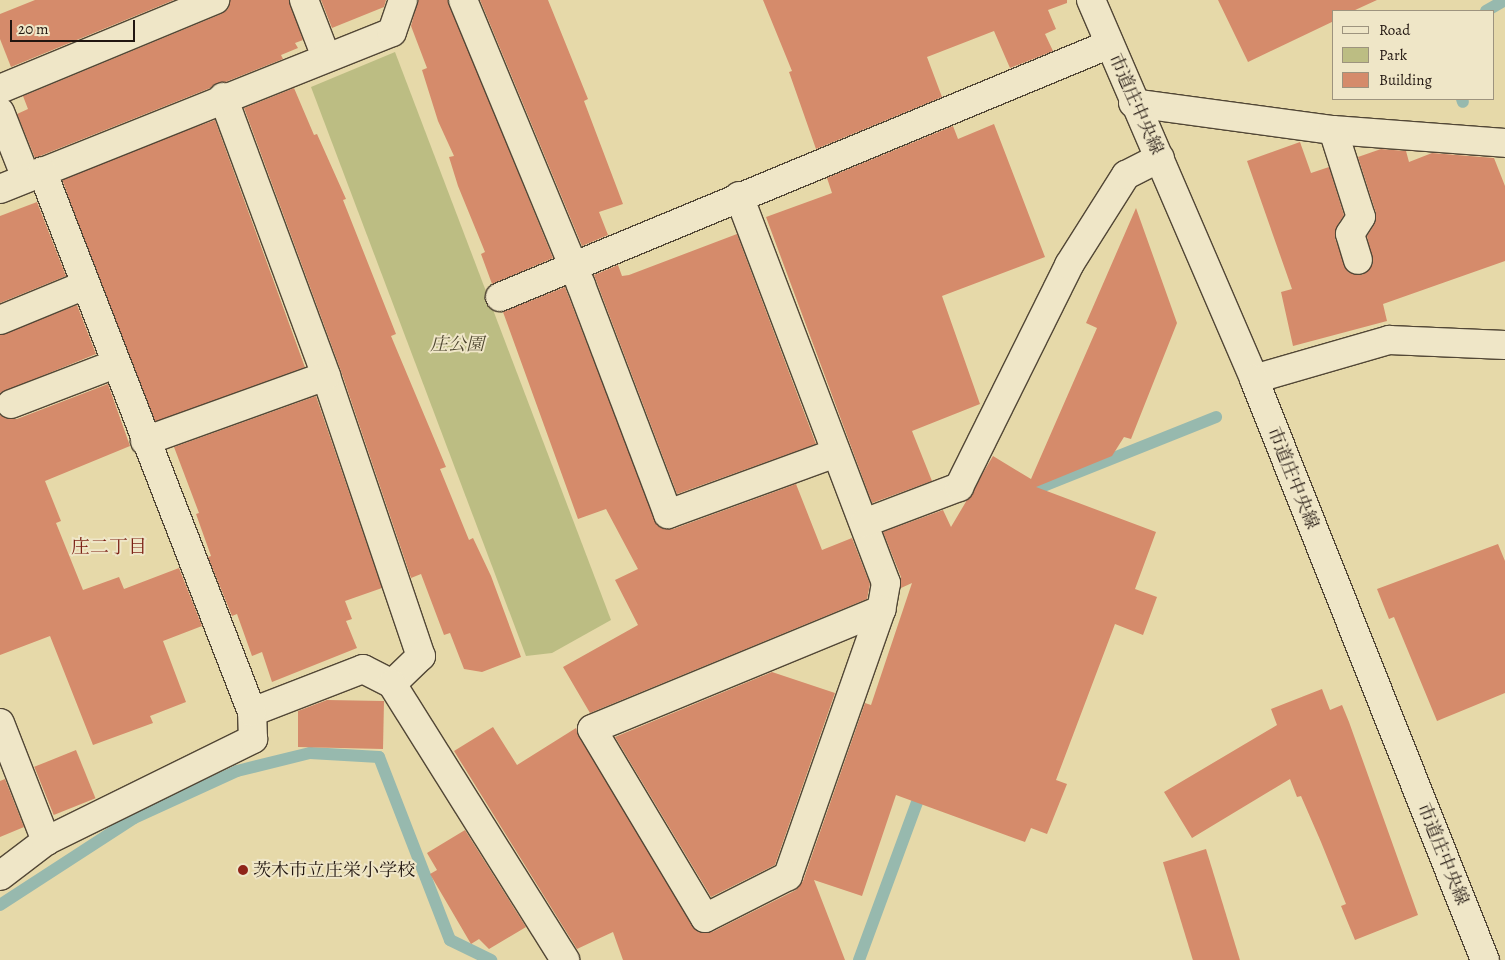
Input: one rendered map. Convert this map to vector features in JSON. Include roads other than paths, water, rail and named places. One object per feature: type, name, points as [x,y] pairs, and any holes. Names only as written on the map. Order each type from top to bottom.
[{"type":"street","points":[[0,89],[214,0]]},
{"type":"street","points":[[304,0],[326,57]]},
{"type":"street","points":[[0,189],[223,97],[392,32],[403,0]]},
{"type":"street","points":[[463,0],[572,265],[668,514],[836,453]]},
{"type":"street","name":"市道庄中央線","points":[[1091,0],[1133,103],[1160,158],[1254,379],[1485,960]]},
{"type":"street","points":[[500,297],[572,265],[1110,44]]},
{"type":"street","points":[[223,97],[326,376],[421,656],[392,684]]},
{"type":"street","points":[[1133,103],[1333,130],[1505,143]]},
{"type":"street","points":[[0,112],[34,174],[85,285],[144,441],[252,712],[252,739],[46,841],[0,876]]},
{"type":"street","points":[[1333,130],[1361,217],[1350,234],[1358,260]]},
{"type":"street","points":[[864,523],[959,486],[1069,265],[1126,175],[1160,158]]},
{"type":"street","points":[[739,196],[886,583],[881,610],[788,876],[705,918],[592,729],[881,610]]},
{"type":"street","points":[[0,320],[85,285]]},
{"type":"street","points":[[1254,379],[1389,340],[1505,346]]},
{"type":"street","points":[[11,404],[115,364]]},
{"type":"street","points":[[144,441],[326,376]]},
{"type":"street","points":[[252,712],[363,669],[392,684],[564,960]]},
{"type":"street","points":[[0,724],[46,841]]},
{"type":"waterway","points":[[1488,10],[1505,0]]},
{"type":"waterway","points":[[1031,501],[1036,489],[1216,417]]},
{"type":"waterway","points":[[0,905],[134,818],[237,771],[310,753],[379,757],[450,940],[491,960]]},
{"type":"waterway","points":[[859,960],[923,786]]},
{"type":"place","name":"茨木市立庄栄小学校","points":[[243,870]]},
{"type":"district","name":"庄二丁目","points":[[109,548]]},
{"type":"park label","name":"庄公園","points":[[457,344]]}]
